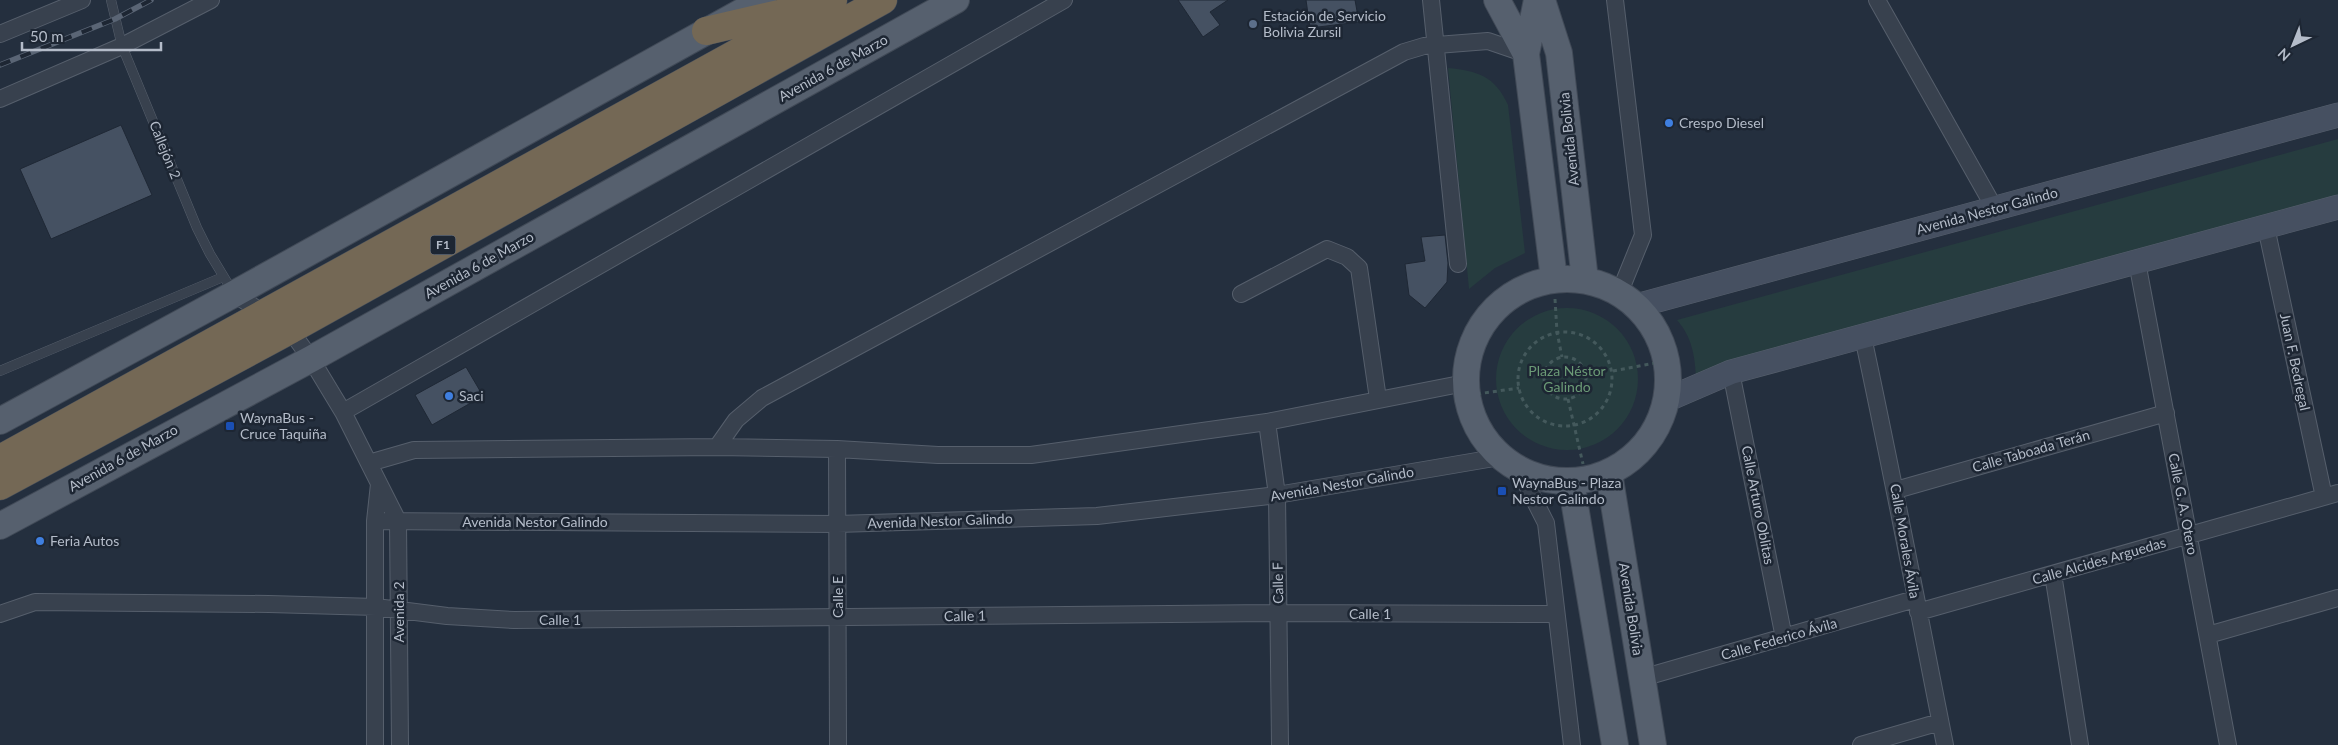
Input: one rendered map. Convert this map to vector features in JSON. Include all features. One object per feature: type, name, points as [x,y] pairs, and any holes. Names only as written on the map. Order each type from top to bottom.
[{"type":"highway","name":"F1","points":[[0,486],[290,330],[883,0]]},
{"type":"highway","points":[[706,31],[830,2]]},
{"type":"highway","name":"F1","points":[[0,459],[830,2]]},
{"type":"main road","points":[[0,421],[229,285],[763,0]]},
{"type":"main road","name":"Avenida 6 de Marzo","points":[[0,526],[311,359],[956,0]]},
{"type":"main road","points":[[1498,0],[1526,54]]},
{"type":"main road","points":[[1537,0],[1526,54],[1554,279]]},
{"type":"main road","name":"Avenida Bolivia","points":[[1542,0],[1560,53],[1585,280]]},
{"type":"main road","points":[[1554,279],[1585,280],[1602,285],[1627,300],[1650,322],[1660,341],[1666,361],[1666,400],[1659,423],[1647,443],[1630,460],[1589,478],[1541,478],[1510,463],[1480,433],[1473,419],[1466,390],[1468,353],[1480,326],[1500,303],[1525,287],[1554,279]]},
{"type":"main road","points":[[1589,478],[1615,745]]},
{"type":"main road","name":"Avenida Bolivia","points":[[1589,478],[1642,678],[1653,745]]},
{"type":"street","points":[[0,34],[82,0]]},
{"type":"street","points":[[0,99],[122,46],[211,0]]},
{"type":"street","points":[[343,412],[1064,0]]},
{"type":"street","points":[[1431,0],[1458,264]]},
{"type":"street","points":[[1615,0],[1643,235],[1627,300]]},
{"type":"street","points":[[1877,0],[1995,209]]},
{"type":"street","points":[[717,447],[736,420],[762,398],[1404,52],[1435,45],[1488,41],[1526,54]]},
{"type":"street","name":"Avenida Nestor Galindo","points":[[1627,300],[1995,209],[2338,115]]},
{"type":"street","points":[[1666,400],[1731,372],[2338,207]]},
{"type":"street","name":"Juan F. Bedregal","points":[[2266,227],[2331,495]]},
{"type":"street","points":[[1241,294],[1327,248],[1347,257],[1359,268],[1378,399]]},
{"type":"street","name":"Calle G. A. Otero","points":[[2137,262],[2228,745]]},
{"type":"street","name":"Avenida 2","points":[[229,285],[264,315],[290,330],[311,359],[343,412],[398,521],[400,745]]},
{"type":"street","name":"Calle Morales Ávila","points":[[1863,337],[1896,490],[1945,745]]},
{"type":"street","name":"Calle Arturo Oblitas","points":[[1731,372],[1784,638]]},
{"type":"street","points":[[369,463],[414,450],[717,447],[837,449],[938,455],[1030,456],[1267,422],[1378,399],[1466,390]]},
{"type":"street","name":"Calle Taboada Terán","points":[[1896,490],[2166,413]]},
{"type":"street","name":"Calle F","points":[[1267,422],[1277,495],[1280,745]]},
{"type":"street","name":"Calle E","points":[[837,449],[838,745]]},
{"type":"street","points":[[1510,463],[1546,523],[1555,614],[1572,745]]},
{"type":"street","name":"Avenida Nestor Galindo","points":[[375,521],[837,524],[1097,516],[1277,495],[1510,463]]},
{"type":"street","name":"Avenida 2","points":[[376,745],[375,521],[379,484]]},
{"type":"street","name":"Calle Alcides Arguedas","points":[[1917,606],[2053,574],[2331,495]]},
{"type":"street","points":[[2053,574],[2080,745]]},
{"type":"street","points":[[2208,635],[2338,598]]},
{"type":"street","name":"Calle 1","points":[[0,614],[35,602],[376,607],[447,616],[514,620],[1278,613],[1555,614]]},
{"type":"street","name":"Calle Federico Ávila","points":[[1642,678],[1784,638],[1917,606]]},
{"type":"street","points":[[1861,745],[1940,722]]},
{"type":"lane","name":"Callejón 2","points":[[111,0],[122,46],[197,228],[229,285]]},
{"type":"lane","points":[[0,371],[229,285]]},
{"type":"path","points":[[1554,279],[1557,332],[1562,358]]},
{"type":"path","points":[[1557,332],[1572,332],[1586,336],[1603,351],[1613,371],[1613,386],[1608,400],[1600,412],[1588,421],[1574,426],[1559,426],[1545,422],[1533,414],[1524,402],[1519,388],[1518,373],[1522,358],[1530,346],[1542,336],[1557,332]]},
{"type":"path","points":[[1562,358],[1575,359],[1584,368],[1586,375],[1584,388],[1575,396],[1568,398],[1554,396],[1549,391],[1545,378],[1550,364],[1562,358]]},
{"type":"path","points":[[1613,371],[1666,361]]},
{"type":"path","points":[[1466,390],[1519,388]]},
{"type":"path","points":[[1568,398],[1589,478]]},
{"type":"green space","points":[[1448,68],[1477,73],[1491,81],[1503,95],[1508,105],[1525,253],[1495,268],[1469,289]]},
{"type":"green space","points":[[2338,139],[2338,202],[1696,378],[1692,347],[1686,333],[1677,320]]},
{"type":"green space","name":"Plaza Néstor Galindo","points":[[1567,308],[1581,309],[1594,314],[1606,320],[1617,329],[1626,340],[1632,352],[1637,365],[1637,393],[1632,406],[1626,418],[1617,429],[1606,438],[1594,444],[1581,449],[1567,450],[1553,449],[1540,444],[1528,438],[1517,429],[1508,418],[1502,406],[1497,393],[1496,379],[1497,365],[1502,352],[1508,340],[1517,329],[1528,320],[1540,314],[1553,309]]},
{"type":"building","points":[[1178,0],[1228,0],[1210,12],[1220,25],[1203,37]]},
{"type":"building","points":[[1306,0],[1355,0],[1359,22],[1310,28]]},
{"type":"building","points":[[121,125],[152,195],[51,239],[20,169]]},
{"type":"building","points":[[1445,235],[1448,263],[1447,282],[1425,308],[1409,295],[1405,264],[1425,261],[1421,237]]},
{"type":"building","name":"Saci","points":[[466,367],[483,396],[432,425],[415,395]]},
{"type":"railway","points":[[0,65],[115,19],[151,0]]},
{"type":"place","name":"Estación de Servicio Bolivia Zursil","points":[[1253,24]]},
{"type":"place","name":"Crespo Diesel","points":[[1669,123]]},
{"type":"place","name":"Saci","points":[[449,396]]},
{"type":"place","name":"WaynaBus - Cruce Taquiña","points":[[230,426]]},
{"type":"place","name":"WaynaBus - Plaza Nestor Galindo","points":[[1502,491]]},
{"type":"place","name":"Feria Autos","points":[[40,541]]}]
